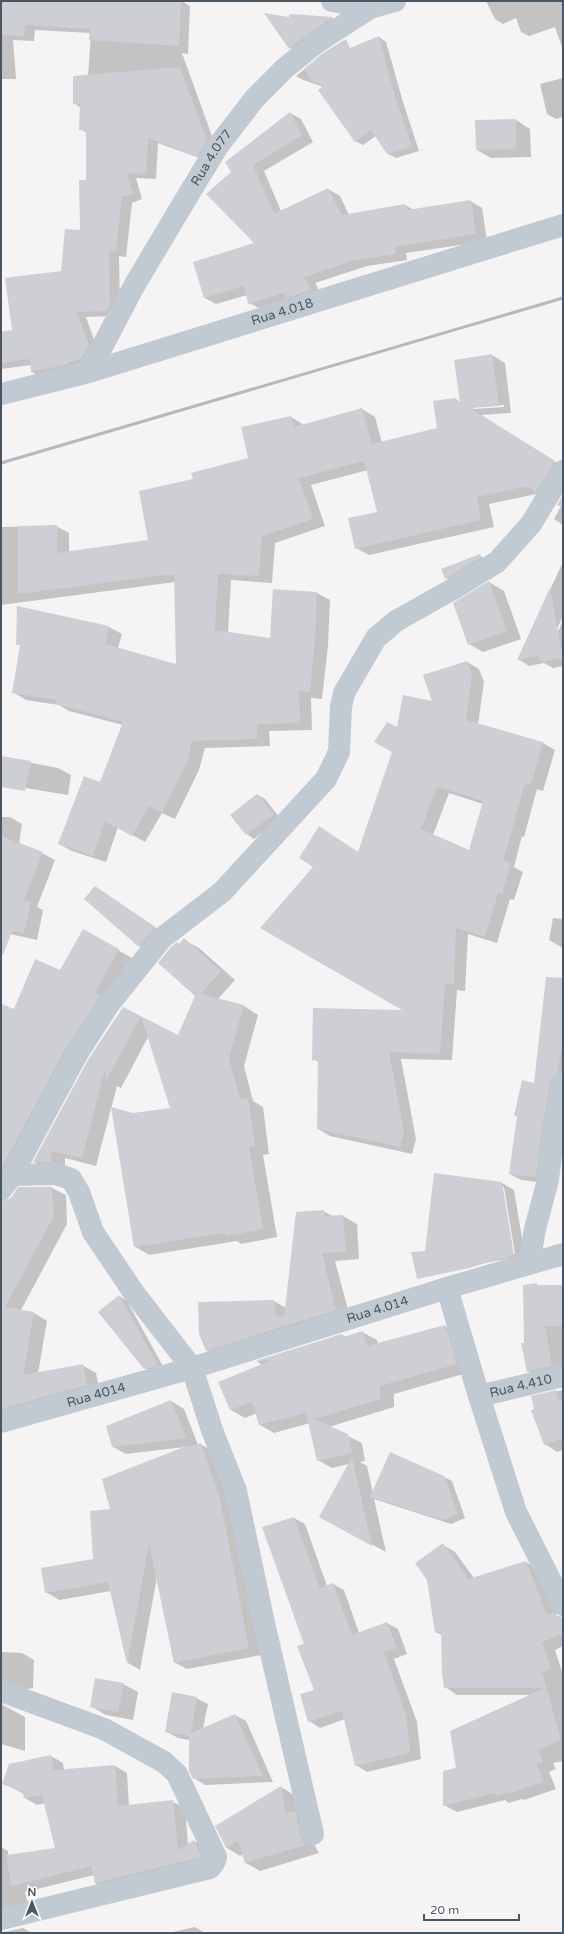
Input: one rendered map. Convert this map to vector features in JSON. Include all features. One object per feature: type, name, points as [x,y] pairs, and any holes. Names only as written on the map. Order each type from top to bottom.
[{"type":"street","points":[[332,1],[370,8]]},
{"type":"street","name":"Rua 4.077","points":[[89,372],[134,286],[187,197],[218,146],[250,104],[284,69],[316,43],[370,8],[395,1]]},
{"type":"street","name":"Rua 4.018","points":[[1,394],[89,372],[563,225]]},
{"type":"street","points":[[6,1182],[77,1054],[109,1004],[162,938],[222,892],[326,779],[339,752],[341,707],[344,693],[376,638],[396,621],[454,589],[497,562],[531,524],[563,471]]},
{"type":"street","points":[[529,1264],[535,1228],[548,1180],[554,1128],[563,1083]]},
{"type":"street","points":[[6,1182],[56,1174],[71,1179],[79,1192],[93,1232],[134,1293],[192,1368],[212,1430],[236,1491],[265,1631],[313,1834]]},
{"type":"street","name":"Rua 4.014","points":[[192,1368],[447,1288],[563,1254]]},
{"type":"street","points":[[447,1288],[479,1396],[516,1512],[563,1605]]},
{"type":"street","name":"Rua 4014","points":[[1,1422],[192,1368]]},
{"type":"street","name":"Rua 4.410","points":[[479,1396],[563,1376]]},
{"type":"street","points":[[1,1690],[104,1729],[164,1762],[177,1774],[216,1856],[214,1863],[210,1868],[1,1920]]},
{"type":"building","points":[[1,1],[181,1],[179,46],[89,40],[90,29],[25,25],[24,36],[1,35]]},
{"type":"building","points":[[264,13],[289,17],[290,14],[333,17],[289,49]]},
{"type":"building","points":[[379,36],[395,97],[412,147],[387,154],[371,130],[355,142],[318,90],[324,85],[313,82],[304,69],[323,53],[346,39],[350,48]]},
{"type":"building","points":[[180,67],[207,141],[197,157],[148,138],[146,174],[127,173],[133,194],[122,197],[116,252],[109,251],[110,304],[107,311],[77,312],[89,345],[82,358],[60,366],[31,372],[30,359],[1,363],[1,332],[12,330],[5,278],[61,271],[65,229],[80,230],[79,180],[86,180],[86,130],[79,130],[80,104],[73,104],[73,76]]},
{"type":"building","points":[[290,112],[302,135],[253,165],[274,214],[328,188],[342,215],[405,204],[407,210],[471,200],[476,234],[395,247],[396,254],[355,260],[304,277],[311,290],[286,298],[284,293],[248,304],[244,286],[204,298],[193,262],[254,243],[206,194],[231,172],[225,162]]},
{"type":"building","points":[[516,119],[516,149],[476,150],[475,120]]},
{"type":"building","points":[[492,354],[499,406],[470,408],[555,461],[536,492],[527,486],[477,497],[481,520],[355,549],[348,518],[377,512],[364,461],[299,478],[313,519],[262,536],[259,576],[218,574],[215,630],[270,638],[273,589],[317,592],[315,639],[310,692],[299,691],[300,723],[257,724],[257,739],[192,741],[187,763],[162,813],[149,806],[132,836],[105,821],[93,856],[58,844],[84,776],[100,782],[123,722],[56,704],[57,700],[12,693],[20,645],[16,645],[17,606],[109,626],[105,644],[176,664],[174,574],[18,594],[18,526],[57,525],[57,553],[148,540],[139,491],[193,479],[191,473],[248,458],[241,427],[291,416],[294,427],[362,408],[372,444],[437,428],[433,401],[455,398],[460,402],[454,360]]},
{"type":"building","points":[[563,495],[563,508],[557,505]]},
{"type":"building","points":[[480,554],[481,557],[445,579],[441,569]]},
{"type":"building","points":[[489,581],[507,631],[468,645],[453,603]]},
{"type":"building","points":[[550,588],[563,658],[541,662],[539,656],[517,660]]},
{"type":"building","points":[[467,661],[472,675],[466,720],[543,742],[531,785],[525,783],[503,861],[511,863],[502,894],[498,893],[485,937],[456,928],[454,984],[445,984],[440,1054],[389,1052],[404,1132],[400,1147],[317,1129],[318,1060],[312,1060],[313,1008],[402,1010],[260,928],[313,867],[299,858],[319,826],[358,852],[392,752],[374,742],[387,722],[397,727],[403,695],[432,701],[423,675]],"holes":[[[437,787],[483,801],[469,850],[421,829]]]},
{"type":"building","points":[[1,756],[31,761],[25,791],[1,787]]},
{"type":"building","points":[[257,794],[274,814],[246,835],[230,815]]},
{"type":"building","points":[[1,836],[43,852],[24,900],[31,902],[24,933],[12,931],[3,955],[1,954]]},
{"type":"building","points":[[95,886],[155,927],[139,947],[84,899]]},
{"type":"building","points":[[83,929],[119,949],[95,993],[100,996],[66,1048],[1,1169],[1,1004],[14,1009],[35,959],[60,970]]},
{"type":"building","points":[[184,938],[221,971],[201,994],[244,1005],[229,1058],[240,1099],[248,1098],[255,1146],[249,1147],[263,1229],[226,1236],[225,1233],[134,1247],[111,1107],[133,1113],[170,1108],[141,1016],[178,1035],[195,996],[158,963],[171,947],[177,942],[179,944]]},
{"type":"building","points":[[546,977],[563,978],[563,1042],[557,1073],[551,1081],[542,1127],[536,1177],[509,1174],[517,1116],[514,1116],[522,1080],[534,1083]]},
{"type":"building","points":[[123,1007],[141,1016],[106,1081],[105,1069],[82,1158],[51,1151],[51,1162],[33,1162],[88,1060]]},
{"type":"building","points":[[434,1173],[502,1182],[514,1255],[469,1268],[417,1279],[411,1252],[425,1251]]},
{"type":"building","points":[[18,1187],[52,1187],[54,1216],[5,1307],[34,1312],[23,1375],[83,1364],[87,1385],[1,1409],[1,1202],[11,1198]]},
{"type":"building","points":[[324,1210],[324,1216],[343,1215],[346,1252],[322,1253],[336,1310],[206,1351],[199,1334],[198,1302],[274,1300],[276,1317],[284,1317],[296,1212]]},
{"type":"building","points":[[537,1283],[537,1285],[563,1285],[563,1326],[545,1326],[552,1366],[527,1372],[521,1343],[524,1343],[523,1285]]},
{"type":"building","points":[[119,1295],[157,1364],[155,1366],[144,1369],[98,1312]]},
{"type":"building","points":[[445,1325],[457,1364],[380,1386],[380,1399],[314,1419],[348,1434],[352,1453],[317,1461],[306,1413],[259,1425],[252,1402],[230,1410],[218,1382],[272,1360],[255,1361],[342,1334],[343,1337],[363,1331],[367,1346]]},
{"type":"building","points":[[556,1390],[558,1400],[563,1398],[563,1438],[544,1445],[531,1410],[534,1409],[531,1396]]},
{"type":"building","points":[[171,1400],[186,1438],[112,1447],[106,1426]]},
{"type":"building","points":[[201,1443],[220,1499],[249,1648],[174,1663],[149,1544],[127,1664],[108,1582],[45,1593],[41,1568],[93,1559],[90,1511],[110,1509],[102,1479],[189,1445],[189,1447]]},
{"type":"building","points":[[390,1452],[444,1476],[458,1514],[443,1520],[370,1497]]},
{"type":"building","points":[[352,1457],[372,1546],[319,1517]]},
{"type":"building","points":[[294,1517],[320,1588],[333,1583],[352,1635],[387,1622],[397,1648],[384,1652],[406,1715],[410,1753],[355,1766],[342,1711],[308,1722],[300,1694],[314,1690],[297,1646],[304,1644],[262,1527]]},
{"type":"building","points":[[443,1543],[468,1579],[526,1561],[547,1615],[553,1612],[557,1616],[563,1617],[563,1634],[542,1642],[551,1669],[542,1672],[561,1740],[539,1750],[543,1762],[537,1764],[543,1782],[511,1793],[496,1796],[494,1793],[443,1806],[443,1771],[456,1768],[450,1731],[545,1688],[444,1688],[442,1673],[441,1630],[435,1633],[427,1580],[415,1563]]},
{"type":"building","points":[[95,1678],[124,1683],[118,1712],[90,1707]]},
{"type":"building","points":[[172,1692],[197,1697],[191,1733],[235,1714],[263,1776],[193,1779],[189,1771],[189,1736],[165,1732]]},
{"type":"building","points":[[51,1755],[54,1770],[115,1765],[118,1806],[173,1800],[178,1850],[194,1840],[202,1857],[95,1883],[91,1866],[11,1886],[6,1855],[55,1848],[42,1795],[24,1798],[23,1792],[2,1784],[9,1764]]},
{"type":"building","points":[[281,1786],[286,1814],[295,1811],[301,1837],[306,1845],[245,1863],[238,1841],[226,1848],[215,1826]]},
{"type":"railway","points":[[1,463],[563,298]]}]
